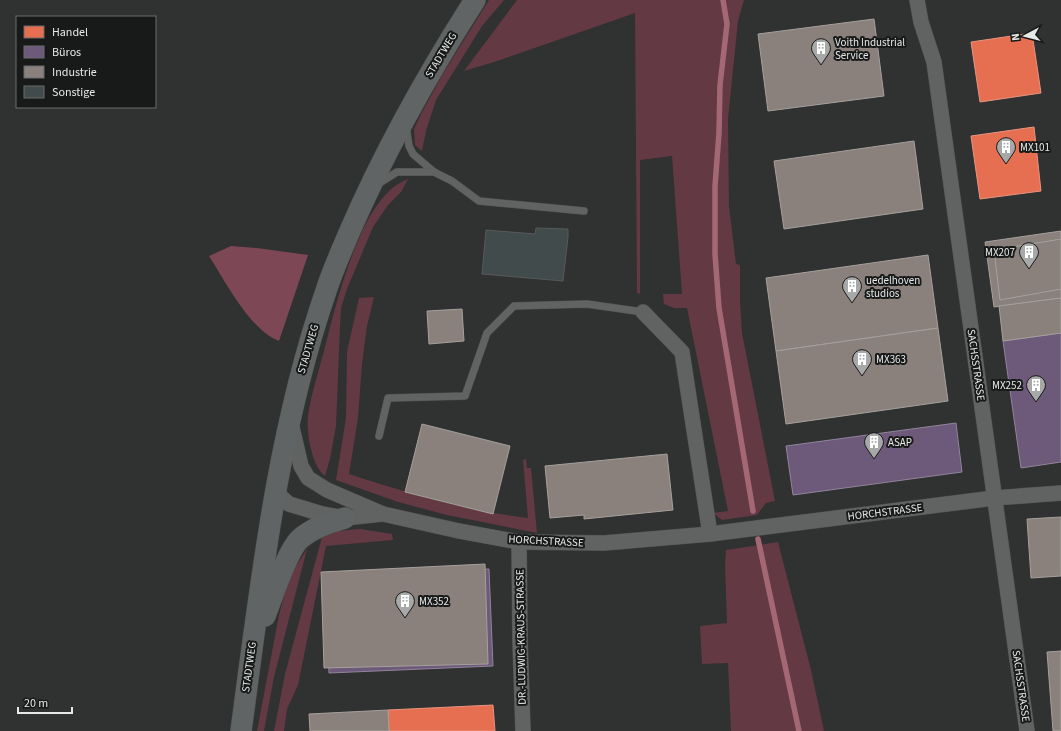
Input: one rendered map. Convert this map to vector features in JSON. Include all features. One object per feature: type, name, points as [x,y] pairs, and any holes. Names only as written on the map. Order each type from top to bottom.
[{"type":"main road","name":"STADTWEG","points":[[241,731],[276,486],[290,417],[326,290],[365,197],[405,117],[444,48],[475,0]]},
{"type":"main road","points":[[252,650],[291,551],[300,539],[319,526],[345,518]]},
{"type":"street","name":"SACHSSTRASSE","points":[[917,0],[921,22],[934,62],[1027,731]]},
{"type":"street","points":[[643,312],[682,352],[710,534]]},
{"type":"street","name":"HORCHSTRASSE","points":[[290,417],[302,466],[308,478],[326,490],[383,514],[519,542],[604,543],[710,534],[994,498],[1061,494]]},
{"type":"street","name":"HORCHSTRASSE","points":[[276,486],[281,497],[288,504],[322,514],[345,518],[383,514]]},
{"type":"street","name":"DR.-LUDWIG-KRAUS-STRASSE","points":[[519,542],[523,731]]},
{"type":"lane","points":[[405,117],[409,146],[413,154],[434,172],[452,181],[479,201],[584,211]]},
{"type":"lane","points":[[365,197],[381,182],[397,172],[434,172]]},
{"type":"lane","points":[[379,436],[388,398],[465,396],[487,333],[514,306],[587,304],[643,312]]},
{"type":"shaded area","points":[[489,0],[504,0],[482,26],[436,100],[426,131],[422,151],[415,145],[414,129],[444,72]]},
{"type":"shaded area","points":[[517,0],[744,0],[738,21],[728,119],[729,206],[736,264],[740,265],[742,333],[775,501],[766,503],[757,515],[722,520],[713,513],[728,511],[687,308],[674,308],[664,304],[663,294],[682,294],[672,156],[640,160],[640,294],[637,293],[635,13],[464,71]]},
{"type":"shaded area","points":[[408,179],[401,192],[388,205],[373,227],[347,289],[341,308],[336,426],[330,459],[325,476],[320,471],[313,457],[309,440],[308,416],[338,299],[355,248],[370,216],[386,194],[396,185]]},
{"type":"shaded area","points":[[231,246],[308,255],[279,341],[269,336],[258,327],[231,291],[209,256]]},
{"type":"shaded area","points":[[374,297],[367,326],[362,364],[358,418],[349,474],[460,506],[528,518],[523,460],[526,459],[527,468],[531,468],[537,533],[447,515],[398,502],[336,480],[346,418],[347,352],[359,298]]},
{"type":"shaded area","points":[[360,529],[392,534],[393,540],[326,546],[298,685],[287,709],[284,731],[274,731],[285,674],[322,537],[345,530]]},
{"type":"shaded area","points":[[778,542],[811,670],[824,731],[731,731],[728,663],[702,664],[700,626],[727,623],[725,565],[726,550]]},
{"type":"shaded area","points":[[307,549],[274,677],[264,731],[257,731],[279,615],[289,577]]},
{"type":"building: Handel","points":[[1032,33],[1041,93],[980,102],[971,42]]},
{"type":"building: Handel","name":"MX101","points":[[1034,127],[1041,191],[980,199],[971,136]]},
{"type":"building: Handel","points":[[493,705],[495,731],[389,731],[388,710]]},
{"type":"building: Büros","name":"MX252","points":[[1061,333],[1061,462],[1021,468],[1003,341]]},
{"type":"building: Büros","name":"ASAP","points":[[956,423],[962,472],[793,495],[786,446]]},
{"type":"building: Büros","name":"MX352","points":[[489,569],[493,666],[329,673],[325,576]]},
{"type":"building: Industrie","name":"Voith Industrial Service","points":[[874,19],[884,96],[768,111],[758,34]]},
{"type":"building: Industrie","points":[[914,141],[923,209],[784,229],[774,161]]},
{"type":"building: Industrie","name":"MX207","points":[[1061,231],[1061,298],[994,307],[985,242]]},
{"type":"building: Industrie","name":"MX207","points":[[1061,239],[1061,289],[1000,300],[994,250]]},
{"type":"building: Industrie","name":"uedelhoven studios","points":[[928,255],[938,328],[776,351],[766,278]]},
{"type":"building: Industrie","points":[[1061,298],[1061,333],[1003,341],[999,306]]},
{"type":"building: Industrie","points":[[462,309],[464,341],[429,344],[427,311]]},
{"type":"building: Industrie","name":"MX363","points":[[938,328],[948,401],[786,424],[776,351]]},
{"type":"building: Industrie","points":[[422,424],[510,446],[493,514],[405,492]]},
{"type":"building: Industrie","points":[[667,454],[673,510],[584,519],[584,515],[550,518],[545,466]]},
{"type":"building: Industrie","points":[[1061,517],[1061,576],[1031,578],[1027,519]]},
{"type":"building: Industrie","name":"MX352","points":[[485,564],[488,664],[324,668],[321,572]]},
{"type":"building: Industrie","points":[[1061,651],[1061,731],[1053,731],[1047,652]]},
{"type":"building: Industrie","points":[[388,710],[389,731],[310,731],[309,714]]},
{"type":"building: Sonstige","points":[[536,228],[568,229],[563,281],[482,274],[486,230],[535,234]]},
{"type":"waterway","points":[[723,0],[727,24],[720,85],[719,133],[715,186],[715,254],[719,308],[753,511]]},
{"type":"waterway","points":[[758,539],[799,731]]},
{"type":"place","name":"Voith Industrial Service","points":[[821,65]]},
{"type":"place","name":"MX101","points":[[1006,164]]},
{"type":"place","name":"MX207","points":[[1029,269]]},
{"type":"place","name":"uedelhoven studios","points":[[852,303]]},
{"type":"place","name":"MX363","points":[[862,376]]},
{"type":"place","name":"MX252","points":[[1036,402]]},
{"type":"place","name":"ASAP","points":[[874,459]]},
{"type":"place","name":"MX352","points":[[405,618]]}]
